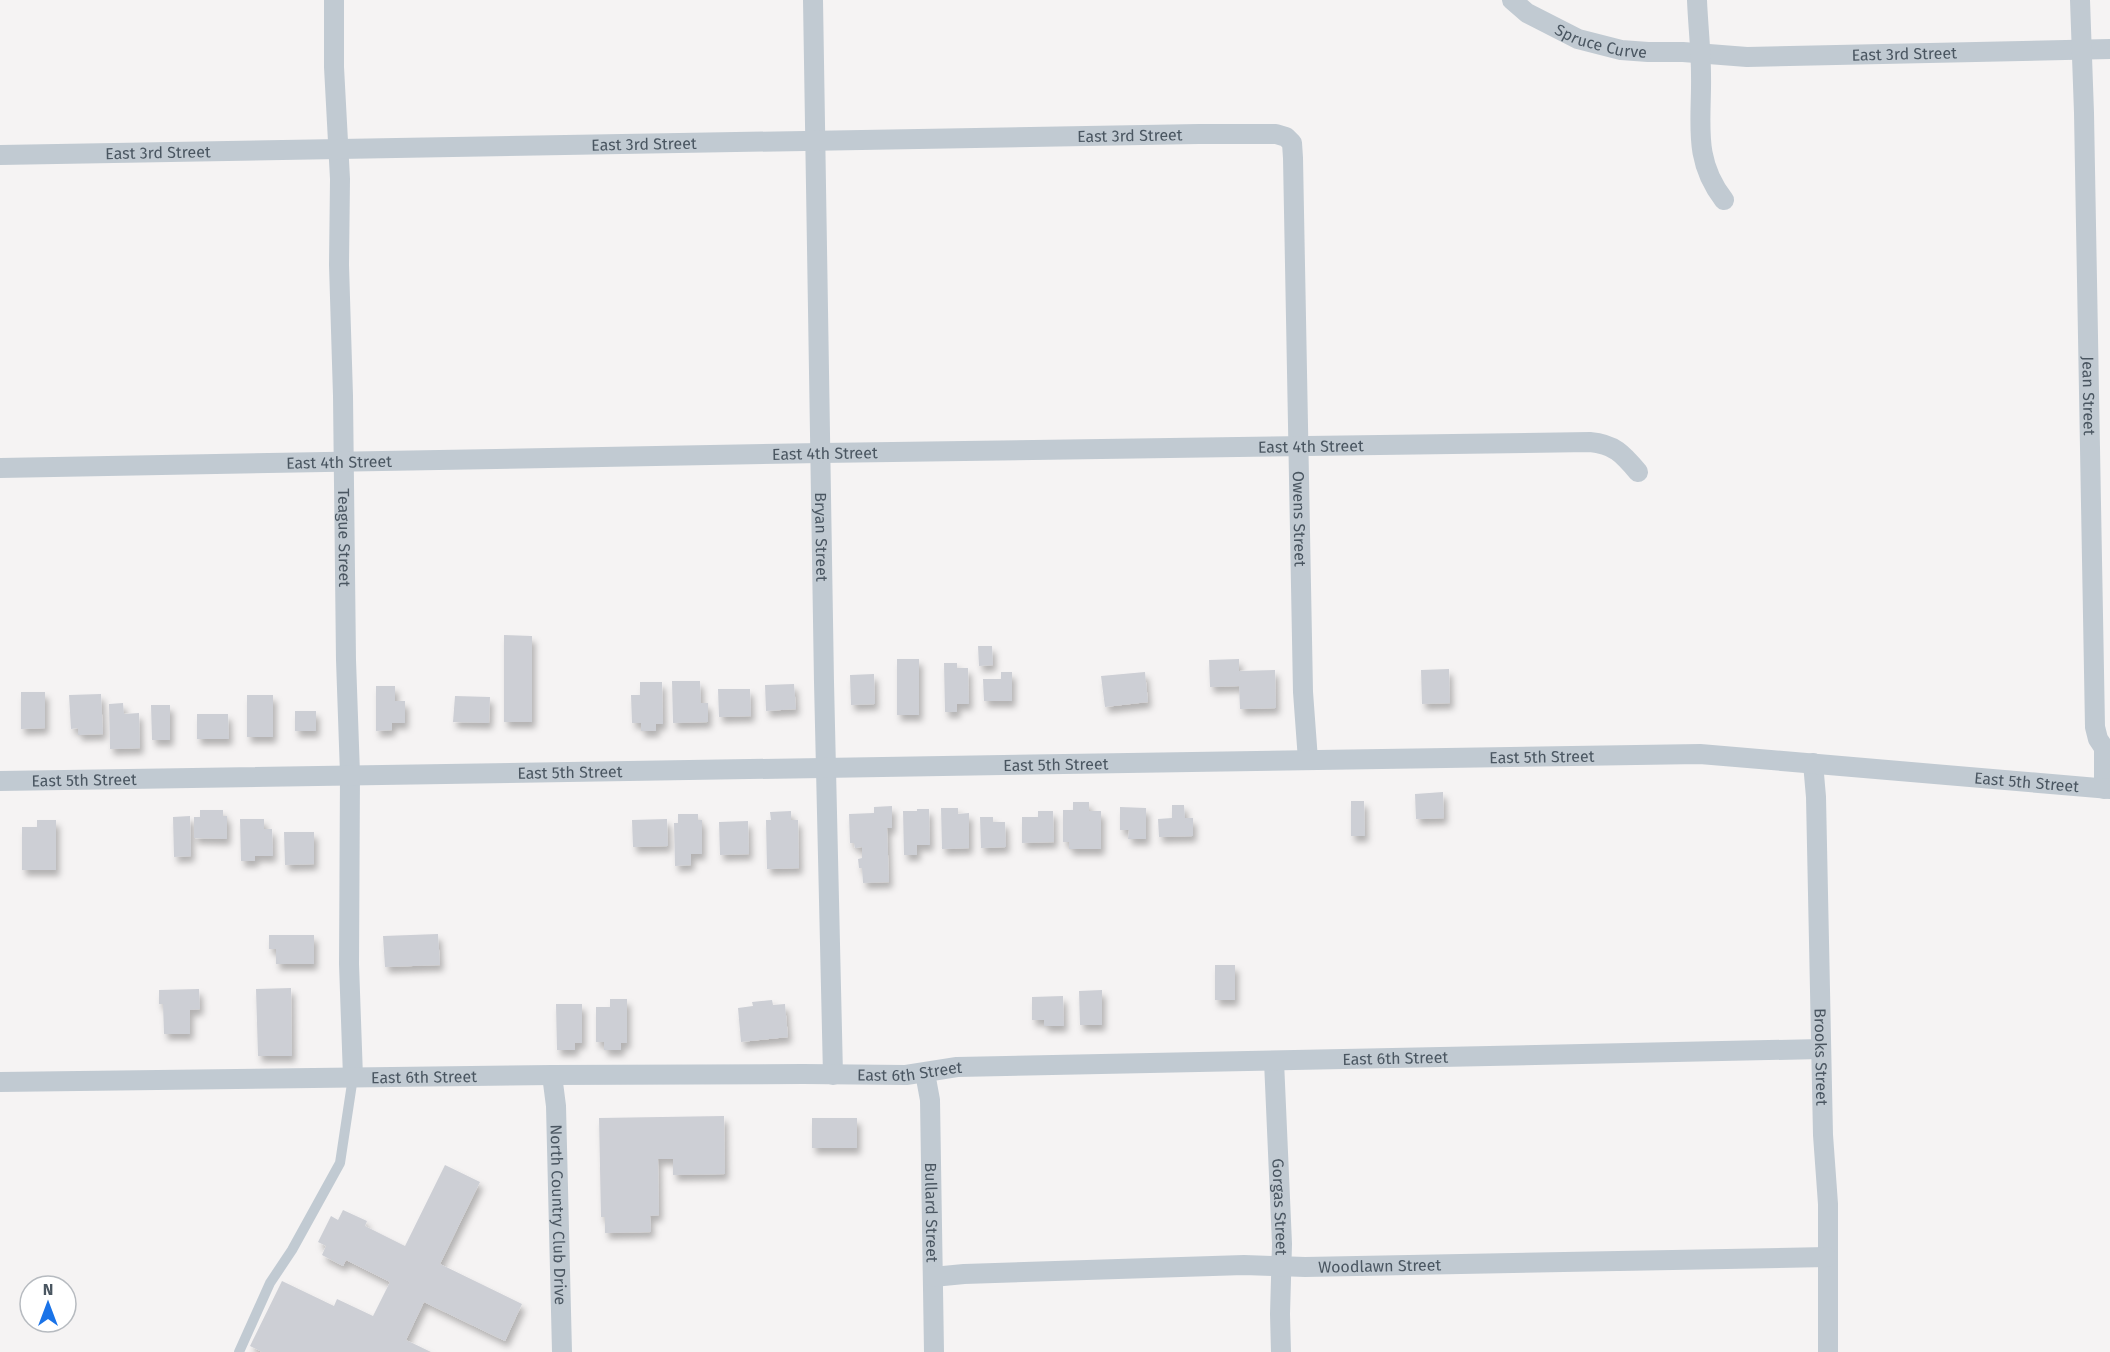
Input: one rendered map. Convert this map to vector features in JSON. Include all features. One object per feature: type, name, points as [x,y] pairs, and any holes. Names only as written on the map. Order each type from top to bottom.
[{"type":"street","name":"Teague Street","points":[[334,0],[350,774],[349,964],[353,1077]]},
{"type":"street","name":"Bryan Street","points":[[813,0],[833,1074]]},
{"type":"street","name":"Spruce Curve","points":[[1512,0],[1527,13],[1578,39],[1621,50],[1700,54]]},
{"type":"street","points":[[1697,0],[1701,74],[1699,133],[1714,187],[1724,200]]},
{"type":"street","name":"Jean Street","points":[[2080,0],[2095,727],[2098,739],[2104,748],[2107,789]]},
{"type":"street","name":"East 3rd Street","points":[[1700,54],[1747,57],[2110,49]]},
{"type":"street","name":"East 3rd Street","points":[[0,155],[1199,134],[1276,134],[1286,137]]},
{"type":"street","name":"Owens Street","points":[[1286,137],[1292,143],[1293,158],[1303,692],[1308,760]]},
{"type":"street","name":"East 4th Street","points":[[0,468],[1590,442],[1600,443],[1622,453],[1638,472]]},
{"type":"street","name":"East 5th Street","points":[[0,781],[827,766],[1700,754],[2107,789]]},
{"type":"street","name":"Brooks Street","points":[[1813,763],[1816,797],[1827,1204],[1828,1352]]},
{"type":"street","name":"East 6th Street","points":[[0,1082],[353,1077],[833,1074],[906,1076],[957,1067],[1821,1048]]},
{"type":"street","name":"Gorgas Street","points":[[1274,1060],[1282,1244],[1281,1352]]},
{"type":"street","name":"Bullard Street","points":[[925,1073],[930,1100],[934,1352]]},
{"type":"street","name":"North Country Club Drive","points":[[552,1076],[556,1106],[562,1352]]},
{"type":"street","name":"Woodlawn Street","points":[[933,1277],[1145,1268],[1827,1257]]},
{"type":"lane","points":[[239,1352],[270,1283],[292,1250],[340,1163],[353,1077]]},
{"type":"building","points":[[504,635],[532,636],[532,722],[504,722]]},
{"type":"building","points":[[978,646],[992,646],[993,665],[979,666]]},
{"type":"building","points":[[897,659],[919,659],[919,715],[897,715]]},
{"type":"building","points":[[1239,659],[1239,671],[1275,670],[1276,708],[1240,709],[1239,686],[1210,687],[1209,660]]},
{"type":"building","points":[[944,663],[957,663],[957,668],[968,668],[969,704],[957,704],[957,712],[945,712]]},
{"type":"building","points":[[1449,669],[1450,703],[1422,704],[1421,670]]},
{"type":"building","points":[[1001,672],[1012,672],[1012,701],[984,701],[983,679],[1001,679]]},
{"type":"building","points":[[1145,672],[1148,702],[1105,707],[1101,676]]},
{"type":"building","points":[[874,674],[875,704],[851,705],[850,675]]},
{"type":"building","points":[[672,681],[700,681],[701,703],[708,703],[708,722],[673,723]]},
{"type":"building","points":[[640,682],[662,682],[663,724],[656,724],[656,731],[641,731],[641,723],[632,723],[631,695],[640,695]]},
{"type":"building","points":[[794,684],[796,709],[766,711],[765,685]]},
{"type":"building","points":[[376,686],[395,686],[395,701],[405,701],[405,723],[392,723],[392,730],[376,731]]},
{"type":"building","points":[[718,689],[750,689],[751,716],[719,717]]},
{"type":"building","points":[[21,692],[45,692],[45,728],[21,729]]},
{"type":"building","points":[[101,694],[103,734],[78,735],[78,728],[71,729],[69,695]]},
{"type":"building","points":[[247,695],[273,695],[273,737],[247,737]]},
{"type":"building","points":[[455,696],[490,697],[489,723],[453,722]]},
{"type":"building","points":[[123,703],[124,714],[139,713],[140,748],[110,749],[109,704]]},
{"type":"building","points":[[151,705],[170,705],[170,740],[152,740]]},
{"type":"building","points":[[295,711],[316,711],[316,731],[295,731]]},
{"type":"building","points":[[197,714],[228,714],[229,739],[197,739]]},
{"type":"building","points":[[1443,792],[1444,818],[1416,819],[1415,794]]},
{"type":"building","points":[[1351,801],[1364,801],[1365,836],[1351,836]]},
{"type":"building","points":[[1073,802],[1089,802],[1089,811],[1101,811],[1101,849],[1069,849],[1069,842],[1063,842],[1063,810],[1073,810]]},
{"type":"building","points":[[1172,805],[1184,805],[1185,818],[1193,818],[1193,836],[1159,837],[1158,819],[1172,818]]},
{"type":"building","points":[[892,806],[892,828],[887,828],[889,882],[863,883],[862,868],[859,868],[858,859],[862,858],[862,847],[855,848],[854,843],[850,843],[849,814],[874,813],[874,807]]},
{"type":"building","points":[[1120,807],[1146,808],[1146,839],[1128,839],[1129,830],[1120,830]]},
{"type":"building","points":[[941,808],[958,808],[958,814],[969,813],[969,848],[942,849]]},
{"type":"building","points":[[917,809],[929,809],[930,845],[917,845],[917,855],[904,855],[903,811],[917,811]]},
{"type":"building","points":[[200,810],[223,810],[223,816],[227,816],[227,839],[194,838],[194,817],[200,817]]},
{"type":"building","points":[[791,811],[791,820],[798,820],[799,868],[767,869],[766,820],[771,820],[770,812]]},
{"type":"building","points":[[1038,811],[1053,811],[1054,842],[1022,843],[1022,817],[1038,817]]},
{"type":"building","points":[[678,814],[698,814],[698,820],[702,820],[702,854],[691,854],[691,865],[675,866],[674,823],[678,823]]},
{"type":"building","points":[[190,816],[191,856],[174,857],[173,817]]},
{"type":"building","points":[[980,817],[993,817],[993,822],[1005,822],[1006,847],[981,848]]},
{"type":"building","points":[[240,819],[264,819],[264,829],[272,829],[273,856],[255,856],[255,861],[241,861]]},
{"type":"building","points":[[667,819],[668,846],[633,847],[632,820]]},
{"type":"building","points":[[37,820],[56,820],[56,870],[22,870],[22,827],[37,827]]},
{"type":"building","points":[[748,821],[749,854],[720,855],[719,822]]},
{"type":"building","points":[[284,832],[314,832],[314,864],[285,865]]},
{"type":"building","points":[[438,934],[440,965],[385,967],[383,936]]},
{"type":"building","points":[[269,935],[314,935],[314,964],[276,964],[276,949],[269,949]]},
{"type":"building","points":[[1215,965],[1235,965],[1235,1000],[1215,1000]]},
{"type":"building","points":[[291,988],[292,1056],[258,1056],[256,989]]},
{"type":"building","points":[[199,989],[200,1009],[190,1010],[190,1034],[164,1034],[163,1004],[159,1004],[159,990]]},
{"type":"building","points":[[1102,990],[1102,1025],[1080,1025],[1079,991]]},
{"type":"building","points":[[1063,996],[1064,1026],[1044,1026],[1044,1020],[1032,1020],[1032,997]]},
{"type":"building","points":[[610,999],[627,999],[627,1043],[621,1043],[621,1050],[604,1050],[604,1042],[596,1042],[596,1007],[610,1007]]},
{"type":"building","points":[[772,1000],[773,1005],[785,1004],[788,1037],[741,1042],[738,1008],[753,1006],[752,1002]]},
{"type":"building","points":[[556,1004],[582,1004],[582,1043],[575,1043],[575,1050],[557,1050]]},
{"type":"building","points":[[724,1116],[725,1174],[673,1175],[673,1159],[658,1159],[659,1215],[650,1216],[651,1232],[605,1233],[605,1217],[601,1217],[599,1118]]},
{"type":"building","points":[[812,1118],[857,1118],[857,1148],[812,1148]]},
{"type":"building","points":[[445,1165],[480,1182],[440,1264],[522,1304],[505,1341],[424,1302],[406,1340],[431,1352],[262,1352],[250,1346],[282,1281],[334,1306],[337,1299],[373,1316],[390,1282],[346,1260],[343,1266],[322,1255],[326,1246],[318,1242],[331,1216],[338,1220],[343,1210],[367,1221],[365,1226],[405,1246]]}]
